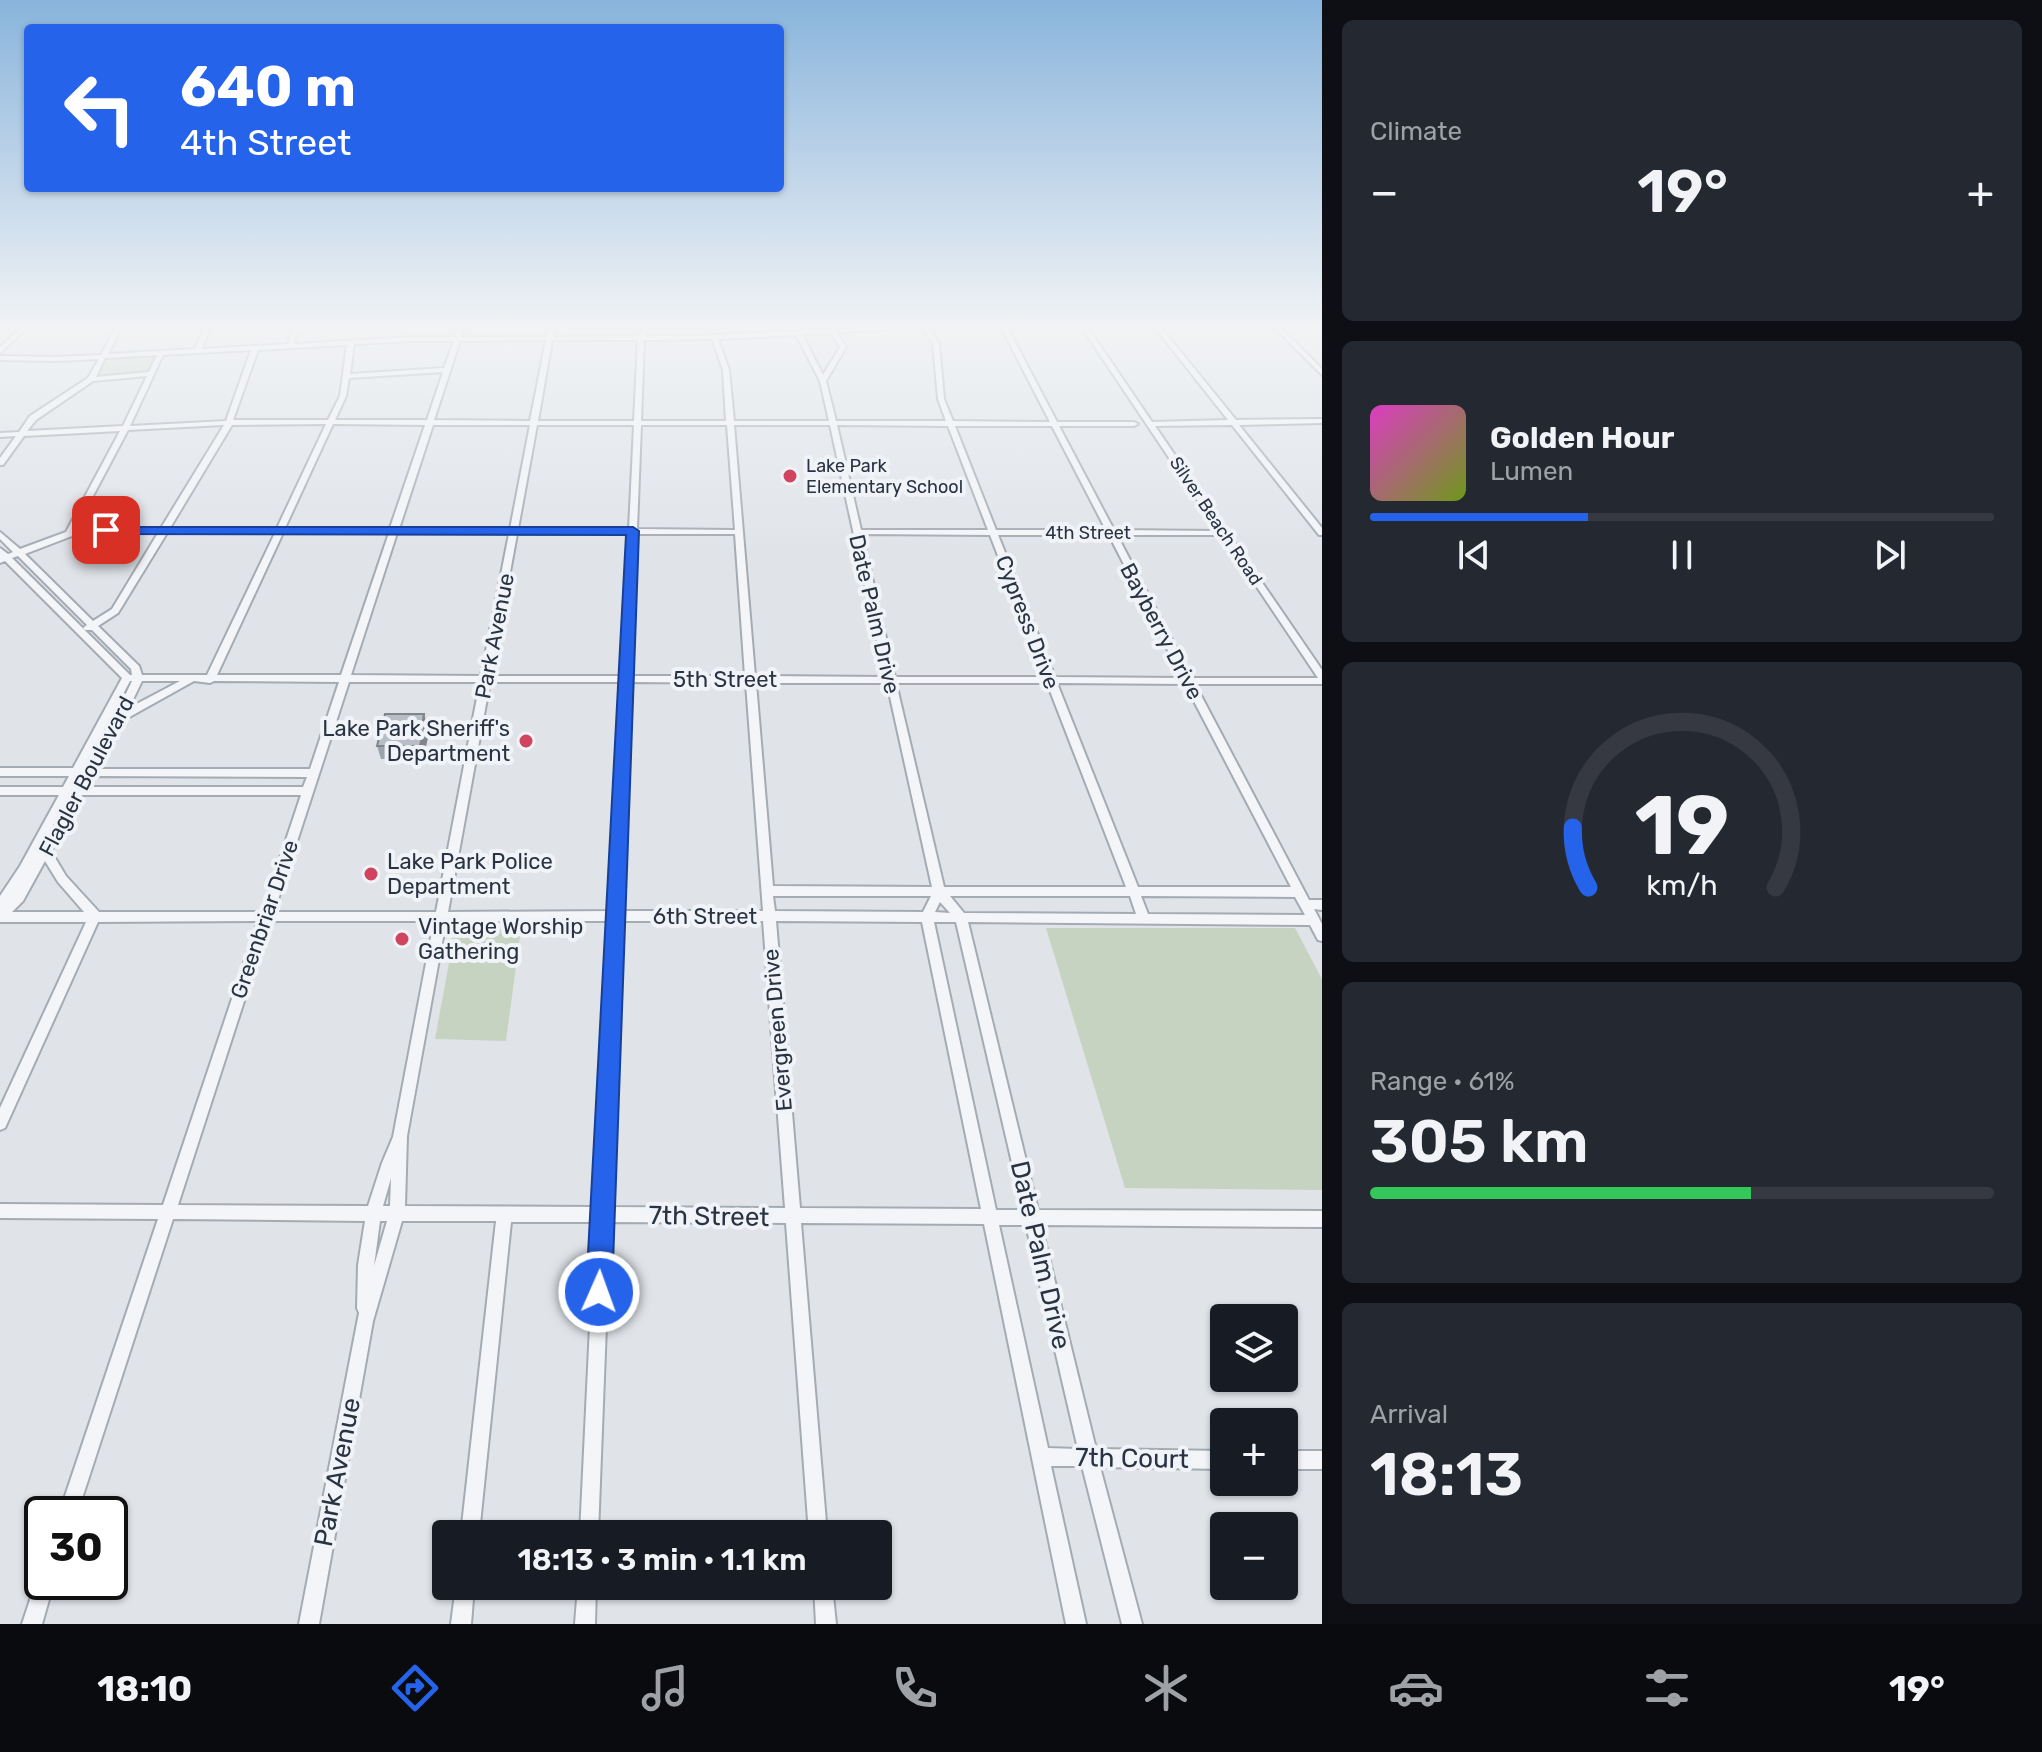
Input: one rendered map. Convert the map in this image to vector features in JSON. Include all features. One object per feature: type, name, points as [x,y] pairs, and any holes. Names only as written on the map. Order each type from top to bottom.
[{"type":"street","points":[[0,463],[33,418],[59,401]]},
{"type":"street","points":[[2,556],[18,554],[69,534],[139,401]]},
{"type":"street","points":[[81,631],[115,611],[229,423],[237,401]]},
{"type":"street","points":[[210,680],[341,401]]},
{"type":"street","name":"Greenbriar Drive","points":[[74,1496],[437,401]]},
{"type":"street","name":"Park Avenue","points":[[309,1624],[365,1321],[397,1214],[400,1136],[538,401]]},
{"type":"street","points":[[590,1520],[638,401]]},
{"type":"street","name":"Evergreen Drive","points":[[729,401],[817,1520]]},
{"type":"street","name":"Date Palm Drive","points":[[827,401],[939,892],[961,917],[1089,1458],[1132,1624]]},
{"type":"street","name":"Cypress Drive","points":[[942,401],[1144,918]]},
{"type":"street","name":"Bayberry Drive","points":[[1041,401],[1322,936]]},
{"type":"street","name":"Silver Beach Road","points":[[1134,401],[1322,677]]},
{"type":"street","points":[[1217,401],[1322,533]]},
{"type":"street","points":[[1150,424],[1322,421]]},
{"type":"street","points":[[0,435],[229,423],[330,422],[1134,424]]},
{"type":"street","points":[[71,530],[740,532]]},
{"type":"street","name":"4th Street","points":[[856,532],[1225,533]]},
{"type":"street","name":"Flagler Boulevard","points":[[0,534],[136,668],[120,717],[82,772]]},
{"type":"street","name":"Flagler Boulevard","points":[[2,556],[132,678]]},
{"type":"street","name":"5th Street","points":[[132,678],[1188,681],[1322,677]]},
{"type":"street","name":"Flagler Boulevard","points":[[0,906],[72,791],[132,678]]},
{"type":"street","points":[[120,717],[193,679]]},
{"type":"street","points":[[0,772],[314,773]]},
{"type":"street","points":[[0,791],[308,791]]},
{"type":"street","name":"Flagler Boulevard","points":[[0,917],[19,898],[46,853],[72,791]]},
{"type":"street","points":[[0,1123],[95,916],[62,879],[46,853]]},
{"type":"street","name":"6th Street","points":[[768,891],[1134,892],[1302,898],[1322,905]]},
{"type":"street","points":[[927,917],[939,892]]},
{"type":"street","name":"6th Street","points":[[0,917],[768,916],[1313,920]]},
{"type":"street","name":"Date Palm Drive","points":[[927,917],[1076,1624]]},
{"type":"street","name":"Park Avenue","points":[[365,1321],[364,1271],[373,1214],[384,1174],[400,1136]]},
{"type":"street","name":"7th Street","points":[[0,1211],[1322,1219]]},
{"type":"street","points":[[471,1520],[504,1213]]},
{"type":"street","name":"7th Court","points":[[1040,1457],[1210,1460]]},
{"type":"street","points":[[1298,1460],[1322,1460]]},
{"type":"street","points":[[32,1624],[39,1600]]},
{"type":"street","points":[[461,1624],[464,1600]]},
{"type":"street","points":[[585,1624],[586,1600]]},
{"type":"street","points":[[824,1600],[826,1624]]},
{"type":"green space","points":[[1046,928],[1295,928],[1322,979],[1322,1190],[1125,1188]]},
{"type":"green space","points":[[521,929],[506,1041],[435,1039],[455,930]]},
{"type":"building","points":[[385,714],[424,714],[423,720],[426,720],[420,746],[377,746]]},
{"type":"place","name":"Lake Park Elementary School","points":[[790,476]]},
{"type":"place","name":"Lake Park Sheriff's Department","points":[[526,741]]},
{"type":"place","name":"Lake Park Police Department","points":[[371,874]]},
{"type":"place","name":"Vintage Worship Gathering","points":[[402,939]]},
{"type":"route","points":[[106,530],[633,531],[599,1292]]}]
